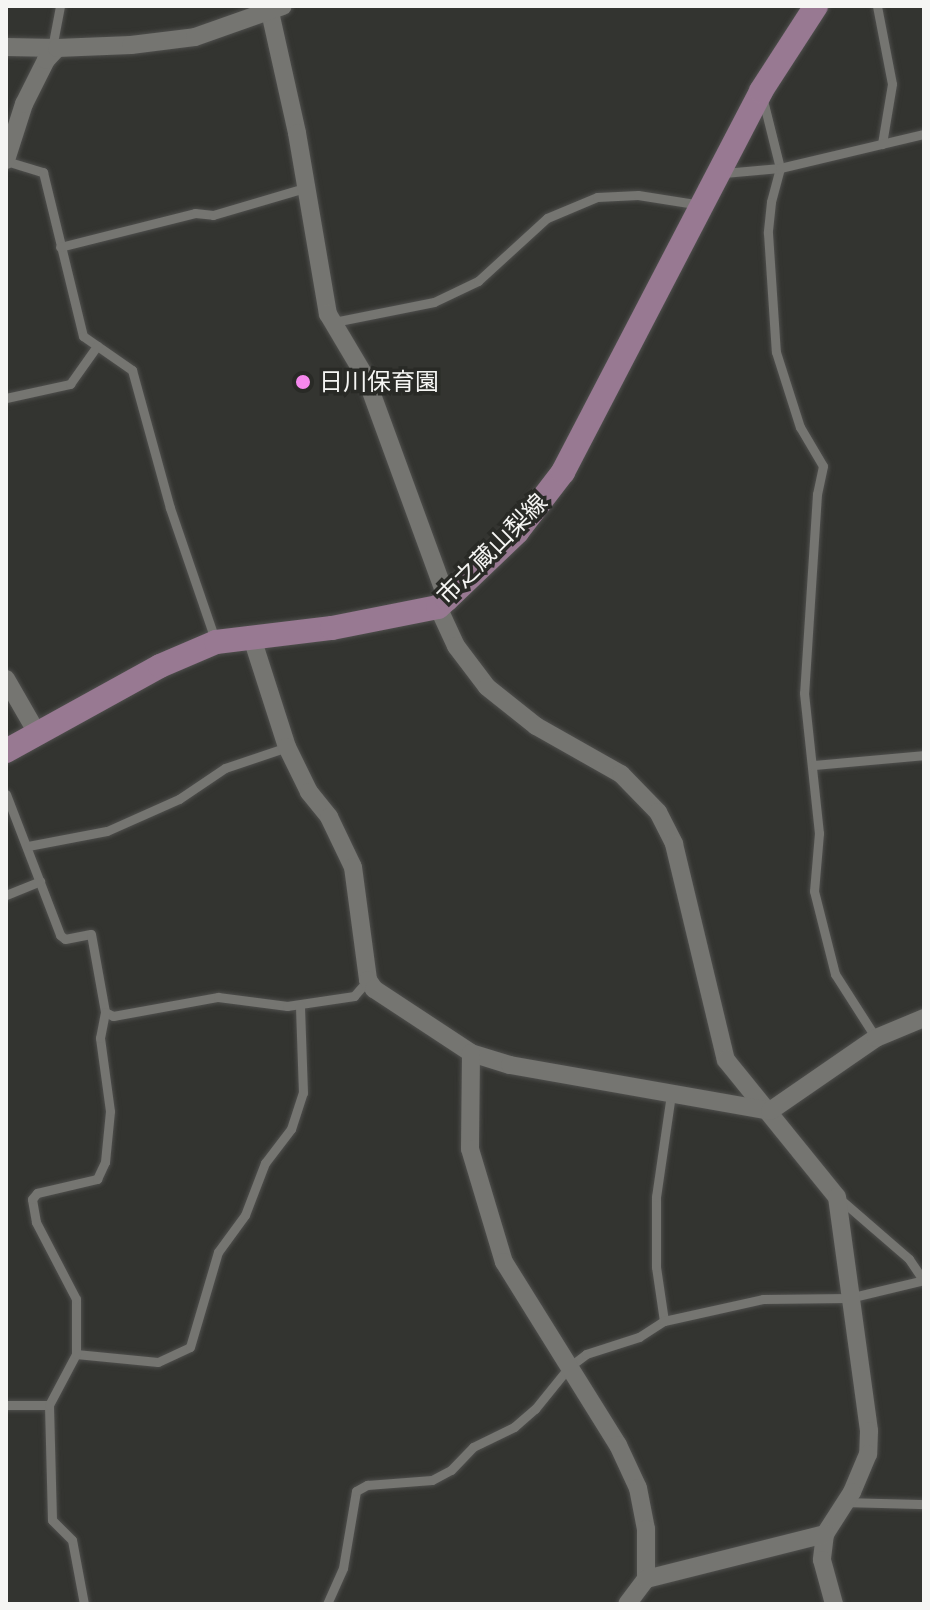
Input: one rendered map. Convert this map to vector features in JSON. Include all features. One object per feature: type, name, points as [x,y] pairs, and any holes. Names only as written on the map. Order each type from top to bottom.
[{"type":"main road","name":"市之蔵山梨線","points":[[6,751],[184,653],[216,642],[332,628],[442,603],[517,532],[557,482],[761,91],[816,6]]},
{"type":"street","points":[[6,47],[131,45],[195,37],[276,9],[325,300],[366,378],[456,646],[487,687],[536,726],[621,774],[658,812],[674,844],[716,1031],[726,1060],[837,1197],[869,1431],[868,1454],[846,1502],[825,1534],[822,1560],[834,1604]]},
{"type":"street","points":[[6,160],[24,104],[55,48]]},
{"type":"street","points":[[252,638],[287,747],[309,792],[329,817],[353,867],[368,980],[374,989],[471,1053],[510,1065],[770,1111],[876,1038],[924,1018]]},
{"type":"street","points":[[6,679],[37,733]]},
{"type":"street","points":[[471,1053],[470,1149],[504,1262],[618,1445],[638,1488],[646,1529],[646,1579],[627,1604]]},
{"type":"street","points":[[646,1579],[825,1534]]},
{"type":"lane","points":[[55,48],[60,6]]},
{"type":"lane","points":[[877,6],[892,84],[882,144]]},
{"type":"lane","points":[[761,91],[780,168],[771,202],[768,233],[776,352],[800,427],[823,466],[817,494],[804,693],[819,833],[814,891],[835,974],[876,1038]]},
{"type":"lane","points":[[718,173],[780,168],[924,134]]},
{"type":"lane","points":[[6,160],[43,172],[83,336],[132,370],[170,508],[216,642]]},
{"type":"lane","points":[[60,247],[195,213],[213,215],[305,188]]},
{"type":"lane","points":[[334,322],[434,302],[478,281],[547,218],[597,197],[638,195],[701,205]]},
{"type":"lane","points":[[6,398],[70,384],[97,346]]},
{"type":"lane","points":[[28,846],[107,831],[179,799],[225,768],[287,747]]},
{"type":"lane","points":[[813,765],[924,755]]},
{"type":"lane","points":[[6,794],[60,935],[65,939],[91,934],[105,1012],[100,1038],[110,1111],[105,1162],[97,1179],[37,1193],[32,1199],[36,1222],[76,1299],[76,1354],[49,1405],[52,1520],[72,1540],[84,1604]]},
{"type":"lane","points":[[6,895],[40,881]]},
{"type":"lane","points":[[105,1012],[113,1016],[218,997],[263,1006],[300,1005],[354,996],[368,980]]},
{"type":"lane","points":[[76,1354],[158,1362],[190,1347],[218,1252],[245,1215],[265,1163],[291,1129],[303,1093],[300,1005]]},
{"type":"lane","points":[[664,1321],[656,1267],[656,1197],[671,1094]]},
{"type":"lane","points":[[327,1604],[343,1568],[356,1491],[367,1485],[432,1480],[451,1470],[473,1447],[514,1427],[535,1409],[569,1367],[586,1354],[639,1337],[664,1321],[763,1299],[849,1298],[924,1280],[909,1259],[837,1197]]},
{"type":"lane","points":[[6,1405],[49,1405]]},
{"type":"lane","points":[[846,1502],[924,1504]]},
{"type":"place","name":"日川保育園","points":[[303,382]]}]
